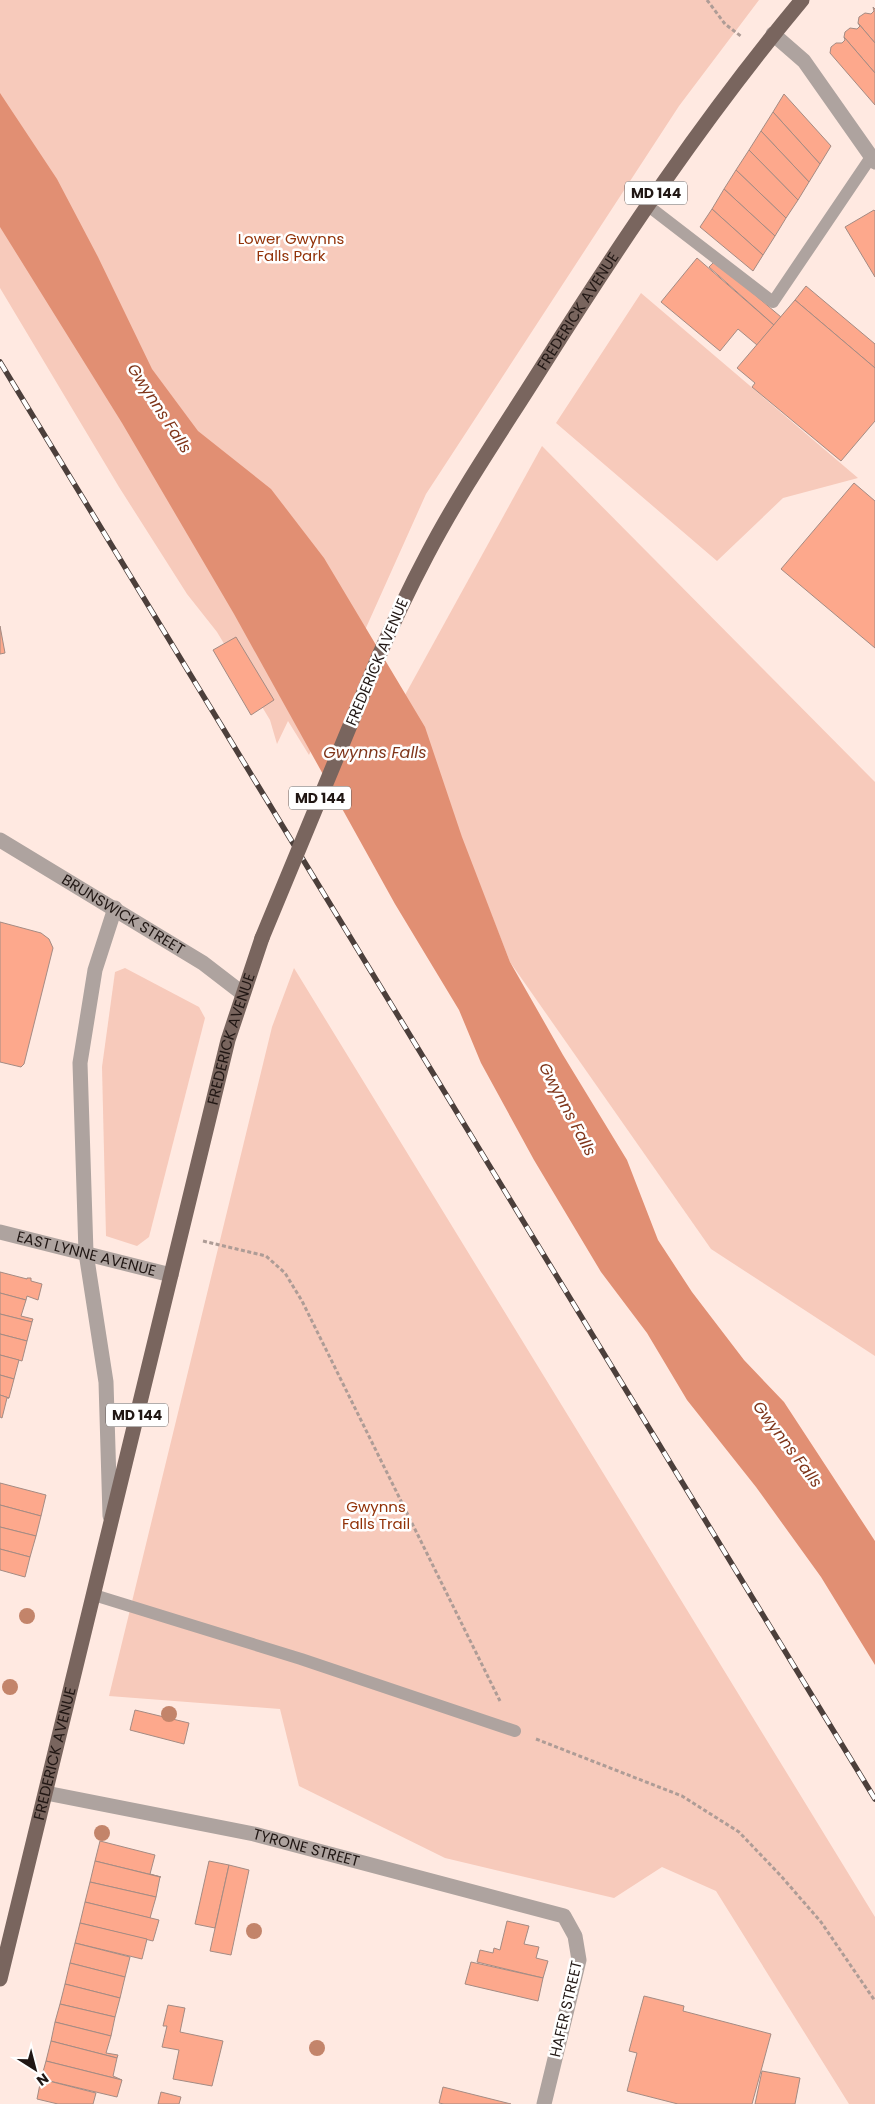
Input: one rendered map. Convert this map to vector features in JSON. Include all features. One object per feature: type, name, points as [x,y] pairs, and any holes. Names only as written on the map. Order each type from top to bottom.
[{"type":"main road","name":"FREDERICK AVENUE","points":[[0,1979],[228,1040],[242,993],[262,938],[407,592],[428,552],[473,476],[647,205],[773,34],[802,0]]},
{"type":"street","points":[[773,34],[804,61],[873,160]]},
{"type":"street","name":"BRUNSWICK STREET","points":[[0,840],[203,963],[242,993]]},
{"type":"street","name":"FREDERICK AVENUE","points":[[110,1528],[106,1382],[86,1253],[80,1063],[96,970],[115,908]]},
{"type":"street","name":"EAST LYNNE AVENUE","points":[[0,1232],[171,1275]]},
{"type":"street","name":"TYRONE STREET","points":[[46,1793],[254,1834],[564,1916]]},
{"type":"street","name":"HAFER STREET","points":[[544,2104],[580,1960],[576,1936],[564,1916]]},
{"type":"lane","points":[[647,205],[773,302],[873,160]]},
{"type":"lane","points":[[94,1595],[301,1659],[515,1731]]},
{"type":"path","points":[[707,0],[725,24]]},
{"type":"path","points":[[181,1236],[266,1256],[285,1273],[302,1301],[515,1731],[682,1796],[739,1832],[821,1922],[875,2001]]},
{"type":"green space","name":"Lower Gwynns Falls Park","points":[[0,0],[759,0],[679,106],[426,494],[309,755],[288,721],[277,744],[270,720],[217,632],[187,594],[119,487],[0,288]]},
{"type":"green space","points":[[641,293],[858,478],[783,498],[717,561],[556,423]]},
{"type":"green space","points":[[542,446],[875,782],[875,1356],[711,1249],[510,962],[405,695]]},
{"type":"green space","points":[[125,968],[199,1007],[205,1018],[149,1237],[137,1246],[106,1236],[102,1067],[115,972]]},
{"type":"green space","name":"Gwynns Falls Trail","points":[[294,968],[875,1917],[875,2104],[849,2104],[716,1891],[662,1867],[614,1898],[445,1858],[299,1786],[280,1709],[109,1696],[272,1027]]},
{"type":"water","name":"Gwynns Falls","points":[[0,93],[57,179],[98,257],[152,369],[198,431],[271,489],[324,558],[425,727],[462,837],[510,962],[563,1055],[627,1160],[658,1240],[692,1292],[744,1360],[784,1402],[875,1541],[875,1665],[821,1577],[756,1487],[687,1400],[647,1333],[601,1272],[534,1160],[481,1063],[459,1010],[395,904],[234,614],[122,423],[0,227]]},
{"type":"building","points":[[873,7],[875,9],[875,43],[858,23],[859,17],[865,13],[871,14],[874,11]]},
{"type":"building","points":[[858,23],[875,43],[875,73],[844,37],[845,32],[850,28],[857,29],[860,26]]},
{"type":"building","points":[[844,37],[875,73],[875,105],[830,53],[831,47],[836,43],[842,43],[845,40]]},
{"type":"building","points":[[784,94],[831,146],[820,164],[773,112]]},
{"type":"building","points":[[773,112],[820,164],[809,182],[761,131]]},
{"type":"building","points":[[761,131],[809,182],[798,200],[749,150]]},
{"type":"building","points":[[749,150],[798,200],[786,218],[736,170]]},
{"type":"building","points":[[736,170],[786,218],[775,236],[724,189]]},
{"type":"building","points":[[724,189],[775,236],[763,255],[712,209]]},
{"type":"building","points":[[712,209],[763,255],[753,271],[700,227]]},
{"type":"building","points":[[875,211],[875,277],[845,227]]},
{"type":"building","points":[[697,258],[774,325],[757,345],[738,329],[720,351],[661,302]]},
{"type":"building","points":[[715,261],[781,317],[774,325],[709,267]]},
{"type":"building","points":[[806,286],[875,344],[875,368],[795,300]]},
{"type":"building","points":[[795,300],[875,368],[875,421],[841,461],[752,387],[755,383],[737,368]]},
{"type":"building","points":[[854,483],[875,501],[875,648],[781,569]]},
{"type":"building","points":[[0,626],[5,653],[0,654]]},
{"type":"building","points":[[236,637],[274,700],[251,715],[213,650]]},
{"type":"building","points":[[0,922],[41,933],[49,939],[53,948],[24,1064],[21,1067],[0,1062]]},
{"type":"building","points":[[0,1272],[27,1279],[31,1278],[31,1281],[42,1284],[38,1300],[27,1296],[26,1300],[0,1293]]},
{"type":"building","points":[[0,1293],[26,1300],[21,1316],[33,1319],[32,1322],[0,1314]]},
{"type":"building","points":[[0,1314],[32,1322],[27,1341],[0,1334]]},
{"type":"building","points":[[0,1334],[27,1341],[22,1361],[0,1355]]},
{"type":"building","points":[[0,1355],[19,1360],[14,1379],[0,1375]]},
{"type":"building","points":[[0,1375],[14,1379],[9,1398],[0,1395]]},
{"type":"building","points":[[0,1395],[9,1398],[7,1398],[2,1418],[0,1417]]},
{"type":"building","points":[[0,1483],[46,1495],[41,1516],[0,1505]]},
{"type":"building","points":[[0,1505],[41,1516],[36,1536],[0,1527]]},
{"type":"building","points":[[0,1527],[36,1536],[30,1557],[0,1549]]},
{"type":"building","points":[[0,1549],[30,1557],[25,1577],[0,1570]]},
{"type":"building","points":[[135,1710],[189,1723],[184,1744],[130,1730]]},
{"type":"building","points":[[100,1841],[155,1855],[150,1874],[161,1877],[95,1861]]},
{"type":"building","points":[[95,1861],[160,1877],[156,1897],[90,1882]]},
{"type":"building","points":[[209,1861],[229,1865],[215,1928],[195,1924]]},
{"type":"building","points":[[229,1865],[249,1870],[231,1955],[210,1951]]},
{"type":"building","points":[[90,1882],[156,1897],[150,1918],[85,1902]]},
{"type":"building","points":[[85,1902],[159,1920],[153,1941],[80,1923]]},
{"type":"building","points":[[507,1921],[529,1926],[524,1944],[539,1947],[536,1958],[548,1961],[543,1978],[477,1962],[480,1950],[493,1953],[494,1948],[500,1950]]},
{"type":"building","points":[[80,1923],[147,1939],[142,1959],[75,1943]]},
{"type":"building","points":[[75,1943],[130,1957],[125,1977],[70,1963]]},
{"type":"building","points":[[471,1962],[543,1978],[538,2001],[465,1984]]},
{"type":"building","points":[[70,1963],[125,1977],[120,1998],[65,1984]]},
{"type":"building","points":[[65,1984],[120,1998],[115,2017],[60,2004]]},
{"type":"building","points":[[644,1996],[684,2006],[683,2011],[771,2034],[752,2104],[678,2104],[627,2091],[637,2053],[629,2051]]},
{"type":"building","points":[[60,2004],[115,2017],[111,2036],[55,2022]]},
{"type":"building","points":[[168,2005],[185,2008],[180,2032],[223,2041],[212,2086],[173,2079],[179,2050],[162,2047],[167,2026],[163,2026]]},
{"type":"building","points":[[55,2022],[111,2036],[106,2053],[118,2055],[117,2058],[51,2041]]},
{"type":"building","points":[[51,2041],[117,2058],[113,2076],[122,2080],[46,2061]]},
{"type":"building","points":[[46,2061],[122,2080],[117,2097],[41,2079]]},
{"type":"building","points":[[762,2071],[800,2078],[795,2104],[755,2104]]},
{"type":"building","points":[[41,2079],[96,2093],[93,2104],[58,2104],[37,2099]]},
{"type":"building","points":[[443,2087],[511,2104],[439,2103]]},
{"type":"building","points":[[161,2092],[181,2097],[179,2104],[158,2104]]},
{"type":"railway","points":[[0,362],[875,1799]]}]
